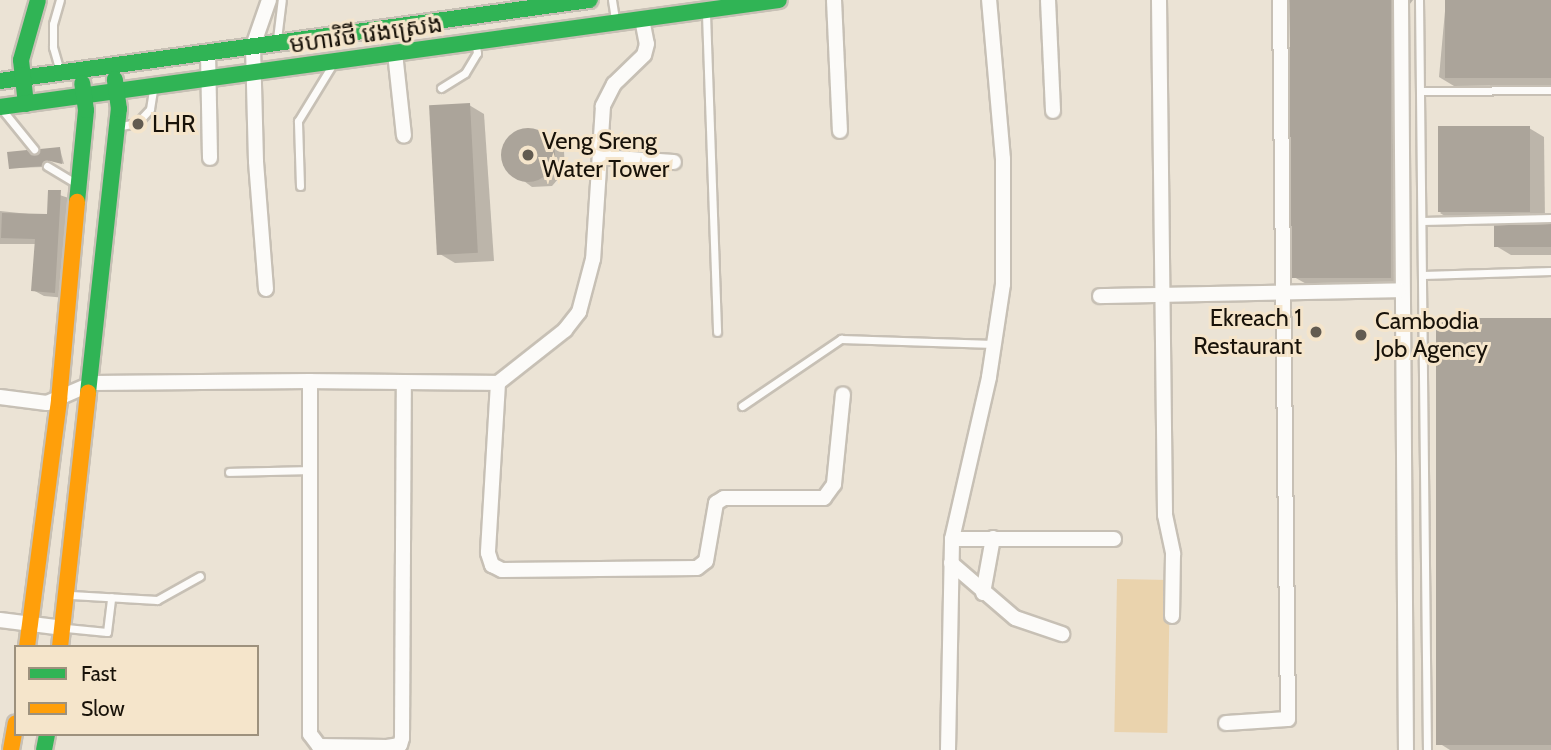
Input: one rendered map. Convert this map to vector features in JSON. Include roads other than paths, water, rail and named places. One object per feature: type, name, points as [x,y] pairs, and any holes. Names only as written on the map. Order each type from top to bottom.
[{"type":"main road","points":[[26,104],[21,60],[38,0]]},
{"type":"main road","name":"មហាវិថី វេងស្រេង","points":[[0,107],[779,0]]},
{"type":"main road","name":"មហាវិថី វេងស្រេង","points":[[0,81],[277,43],[470,12],[579,1]]},
{"type":"main road","points":[[60,645],[93,383],[117,126],[113,66]]},
{"type":"main road","points":[[27,645],[60,400],[79,185],[84,96],[80,70]]},
{"type":"street","points":[[266,289],[254,46],[269,0]]},
{"type":"street","points":[[834,0],[840,131]]},
{"type":"street","points":[[948,750],[951,539],[994,344],[1006,222],[989,0]]},
{"type":"street","points":[[1048,0],[1053,111]]},
{"type":"street","points":[[1159,0],[1165,515],[1172,546],[1172,617]]},
{"type":"street","points":[[1226,723],[1288,719],[1280,0]]},
{"type":"street","points":[[1401,0],[1399,290],[1406,750]]},
{"type":"street","points":[[0,397],[47,403],[60,400],[93,383],[498,383],[565,330],[579,312],[593,259],[603,106],[614,84],[644,55],[648,44],[642,19]]},
{"type":"street","points":[[208,52],[211,78],[211,158]]},
{"type":"street","points":[[395,53],[404,136]]},
{"type":"street","points":[[601,157],[674,163]]},
{"type":"street","points":[[1100,296],[1399,290]]},
{"type":"street","points":[[310,381],[313,743],[400,745],[404,383]]},
{"type":"street","points":[[498,383],[488,553],[492,565],[502,570],[697,568],[706,561],[716,503],[724,498],[824,498],[834,484],[843,394]]},
{"type":"street","points":[[983,593],[993,538]]},
{"type":"street","points":[[951,539],[1114,539]]},
{"type":"street","points":[[951,563],[1014,618],[1062,634]]},
{"type":"street","points":[[0,620],[63,628]]},
{"type":"lane","points":[[60,0],[53,47],[61,72]]},
{"type":"lane","points":[[277,43],[282,0]]},
{"type":"lane","points":[[612,0],[616,22]]},
{"type":"lane","points":[[1419,0],[1427,750]]},
{"type":"lane","points":[[705,10],[717,332]]},
{"type":"lane","points":[[441,88],[465,73],[477,52],[475,42]]},
{"type":"lane","points":[[300,186],[298,121],[334,61]]},
{"type":"lane","points":[[117,126],[137,123],[150,109],[154,86]]},
{"type":"lane","points":[[1421,91],[1551,90]]},
{"type":"lane","points":[[0,107],[34,149]]},
{"type":"lane","points":[[47,166],[79,185]]},
{"type":"lane","points":[[1422,221],[1551,218]]},
{"type":"lane","points":[[1423,275],[1551,271]]},
{"type":"lane","points":[[742,406],[841,339],[994,344]]},
{"type":"lane","points":[[229,472],[309,470]]},
{"type":"lane","points":[[67,594],[157,600],[200,576]]},
{"type":"lane","points":[[63,628],[107,632],[111,597]]},
{"type":"place","name":"LHR","points":[[138,124]]},
{"type":"place","name":"Veng Sreng Water Tower","points":[[528,155]]},
{"type":"place","name":"Ekreach 1 Restaurant","points":[[1316,332]]},
{"type":"place","name":"Cambodia Job Agency","points":[[1361,335]]}]
